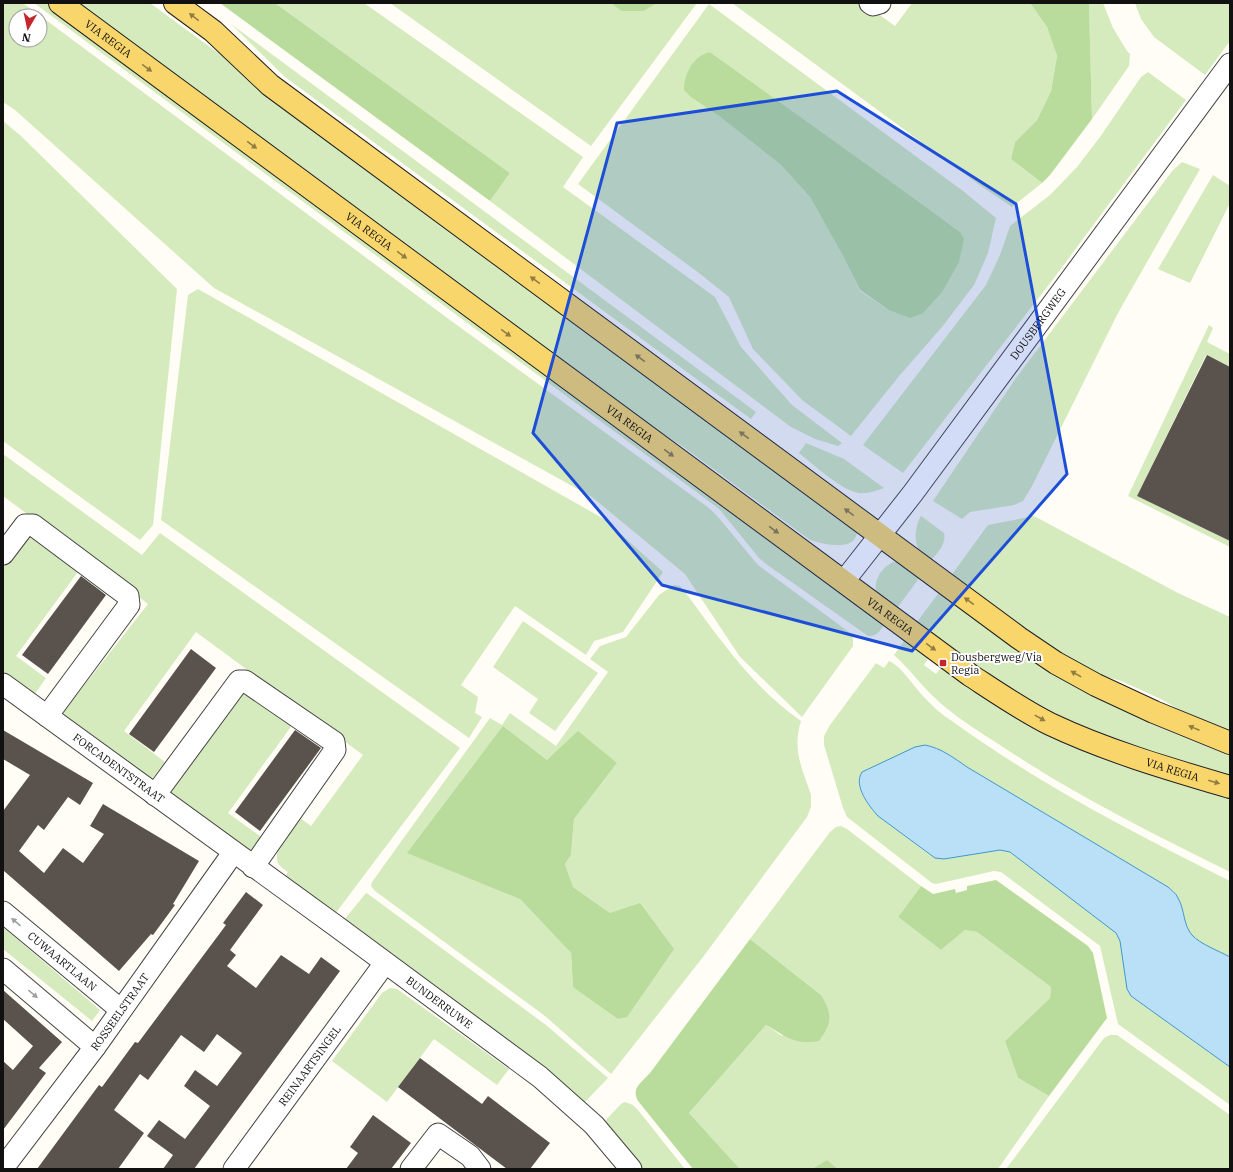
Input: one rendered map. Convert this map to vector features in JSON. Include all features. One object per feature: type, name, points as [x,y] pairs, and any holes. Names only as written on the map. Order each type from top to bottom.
[{"type":"main road","name":"VIA REGIA","points":[[60,3],[970,675],[1015,705],[1049,723],[1094,743],[1146,762],[1230,786]]},
{"type":"main road","points":[[175,3],[213,31],[270,85],[1019,638],[1056,663],[1096,685],[1154,712],[1230,743]]},
{"type":"street","points":[[870,3],[873,5],[880,3]]},
{"type":"street","name":"DOUSBERGWEG","points":[[844,582],[913,493],[1230,64]]},
{"type":"street","points":[[3,554],[25,525],[33,525],[128,596],[129,605],[47,716]]},
{"type":"street","points":[[155,795],[239,681],[245,681],[334,742],[335,750],[253,867]]},
{"type":"street","name":"FORCADENTSTRAAT","points":[[3,684],[233,853]]},
{"type":"street","name":"BUNDERRUWE","points":[[233,853],[336,926],[540,1077],[594,1125],[631,1169]]},
{"type":"street","name":"ROSSEELSTRAAT","points":[[3,1168],[95,1047],[233,853]]},
{"type":"street","name":"CUWAARTLAAN","points":[[3,912],[121,1010]]},
{"type":"street","name":"REINAARTSINGEL","points":[[234,1169],[385,963]]},
{"type":"street","points":[[3,969],[95,1047]]},
{"type":"street","points":[[411,1169],[438,1134],[470,1156],[480,1169]]},
{"type":"highlighted area","points":[[837,91],[1016,204],[1067,474],[912,651],[662,585],[533,433],[617,123]]},
{"type":"green space","points":[[3,3],[23,3],[30,8],[8,8],[8,48],[48,48],[48,22],[450,320],[709,508],[758,565],[853,635],[853,646],[802,717],[740,657],[685,574],[592,497],[214,288],[15,110],[3,102]]},
{"type":"green space","points":[[34,3],[50,3],[886,622],[881,630],[877,634],[868,636],[766,564],[759,558],[720,510],[714,505],[48,13],[48,8],[41,8]]},
{"type":"green space","points":[[71,3],[150,3],[459,230],[857,527],[856,535],[853,541],[848,544],[833,545],[810,540],[682,446],[594,390]]},
{"type":"green space","points":[[220,3],[275,3],[510,173],[490,201]]},
{"type":"green space","points":[[275,3],[364,3],[583,157],[563,187],[715,297],[741,347],[792,405],[842,443],[838,446],[815,439],[791,427],[490,201],[510,173]]},
{"type":"green space","points":[[390,3],[611,3],[621,11],[644,11],[657,3],[697,3],[591,146]]},
{"type":"green space","points":[[611,3],[657,3],[644,11],[621,11]]},
{"type":"green space","points":[[732,3],[863,3],[895,26],[912,3],[1030,3],[1047,27],[1057,56],[1051,91],[1037,120],[1015,142],[1011,159],[1042,183],[1012,207],[981,186]]},
{"type":"green space","points":[[1030,3],[1089,3],[1092,119],[1050,175],[1042,183],[1011,159],[1015,142],[1037,120],[1051,91],[1057,56],[1047,27]]},
{"type":"green space","points":[[1089,3],[1103,3],[1113,28],[1130,54],[1129,66],[1092,119]]},
{"type":"green space","points":[[1135,3],[1230,3],[1230,41],[1205,75],[1154,37],[1141,19]]},
{"type":"green space","points":[[709,4],[963,191],[996,218],[988,253],[974,285],[942,327],[900,375],[851,436],[802,400],[753,349],[729,297],[699,273],[578,184]],"holes":[[[710,52],[960,232],[889,310],[860,291],[843,256],[810,197],[781,165],[719,116],[692,98]]]},
{"type":"green space","points":[[231,24],[756,412],[751,419],[285,77]]},
{"type":"green space","points":[[710,52],[960,232],[964,239],[959,262],[942,292],[923,313],[910,318],[889,310],[860,290],[810,197],[781,165],[719,116],[692,98],[684,90],[684,84],[691,66],[699,57]]},
{"type":"green space","points":[[1148,72],[1186,100],[1054,278],[903,473],[863,445],[986,285],[1000,255],[1010,226],[1050,195],[1077,167],[1100,137],[1141,77]]},
{"type":"green space","points":[[3,121],[21,136],[177,289],[153,525],[140,540],[3,441]]},
{"type":"green space","points":[[1182,162],[1200,169],[1118,313],[1032,486],[1023,501],[1014,505],[970,512],[962,519],[933,501],[1016,378],[1173,170]]},
{"type":"green space","points":[[1213,175],[1230,186],[1230,203],[1190,283],[1158,269]]},
{"type":"green space","points":[[198,289],[604,519],[663,572],[623,632],[594,641],[586,655],[515,606],[461,685],[478,697],[475,713],[482,717],[469,738],[161,520],[188,295]]},
{"type":"green space","points":[[1209,325],[1213,328],[1207,342],[1230,354],[1230,367],[1206,355],[1137,496],[1230,541],[1230,547],[1128,496]]},
{"type":"green space","points":[[806,443],[844,459],[884,488],[872,492],[859,493],[844,487],[799,453]]},
{"type":"green space","points":[[3,454],[142,555],[160,533],[460,748],[335,914],[285,876],[288,872],[278,863],[277,857],[284,839],[300,818],[311,826],[363,755],[196,632],[124,731],[165,762],[150,781],[61,715],[148,604],[3,496]]},
{"type":"green space","points":[[921,516],[944,533],[945,537],[938,552],[930,562],[918,549],[916,540],[916,529]]},
{"type":"green space","points":[[1034,516],[1178,593],[1230,617],[1230,735],[1198,721],[1161,699],[1121,681],[1087,671],[1058,656],[950,577],[988,525]]},
{"type":"green space","points":[[29,532],[80,569],[16,656],[46,678],[34,695],[3,672],[3,568]]},
{"type":"green space","points":[[893,562],[903,562],[922,574],[895,611],[878,596],[876,591],[878,576]]},
{"type":"green space","points":[[674,585],[680,586],[724,645],[752,677],[767,693],[801,721],[798,731],[799,759],[811,795],[811,807],[807,817],[703,957],[611,1074],[545,1016],[375,891],[371,886],[372,882],[490,718],[502,725],[510,713],[556,746],[608,672],[590,659],[600,646],[626,637],[659,595]],"holes":[[[503,726],[547,760],[617,763],[574,819],[571,855],[565,864],[573,887],[610,913],[573,987],[571,953],[520,899]]]},
{"type":"green space","points":[[943,587],[1230,749],[1230,779],[1156,757],[1046,714],[914,626]]},
{"type":"green space","points":[[523,621],[598,673],[555,731],[529,713],[538,699],[493,667]]},
{"type":"green space","points":[[904,641],[928,659],[924,665],[936,674],[944,664],[988,694],[1230,792],[1230,872],[1142,828],[1084,796],[1028,763],[965,722],[938,701],[894,655]]},
{"type":"green space","points":[[889,661],[902,671],[922,695],[940,712],[1019,766],[1088,807],[1158,845],[1230,881],[1230,957],[1194,937],[1185,921],[1181,903],[1173,891],[944,752],[862,772],[860,778],[859,783],[863,796],[878,816],[930,855],[944,859],[1000,850],[1010,852],[1113,929],[1120,941],[1127,989],[1131,996],[1230,1067],[1230,1105],[1118,1024],[1100,946],[1001,872],[994,871],[936,884],[932,883],[847,817],[824,745],[824,736],[830,725],[876,663],[884,668]]},
{"type":"green space","points":[[243,688],[293,724],[228,813],[264,839],[252,856],[165,793]]},
{"type":"green space","points":[[503,726],[547,760],[578,731],[617,763],[574,819],[571,855],[565,864],[573,887],[610,913],[640,903],[674,949],[627,1017],[618,1019],[573,987],[571,953],[520,899],[407,853]]},
{"type":"green space","points":[[841,826],[921,886],[898,917],[941,950],[965,930],[977,932],[1051,987],[1050,998],[1005,1041],[1018,1078],[1049,1096],[998,1169],[838,1169],[827,1160],[812,1169],[740,1169],[689,1113],[766,1025],[782,1036],[821,995],[750,939],[830,832],[836,827]]},
{"type":"green space","points":[[996,880],[1088,946],[1093,953],[1107,1018],[1049,1096],[1018,1078],[1005,1041],[1050,998],[1051,987],[977,932],[965,930],[941,950],[898,917],[921,886],[933,894],[955,889],[956,893],[967,890],[967,886]]},
{"type":"green space","points":[[366,893],[546,1025],[608,1078],[583,1104],[344,920]]},
{"type":"green space","points":[[3,927],[100,1010],[92,1021],[3,949]]},
{"type":"green space","points":[[750,939],[821,995],[828,1008],[829,1024],[819,1041],[810,1042],[791,1039],[766,1025],[689,1113],[740,1169],[693,1169],[638,1101],[636,1089],[650,1073]]},
{"type":"green space","points":[[390,988],[397,989],[509,1069],[497,1085],[434,1039],[387,1102],[332,1061],[382,993]]},
{"type":"green space","points":[[1110,1035],[1117,1035],[1230,1115],[1230,1169],[1006,1169],[1104,1038]]},
{"type":"green space","points":[[625,1102],[633,1105],[638,1110],[685,1169],[640,1169],[602,1124],[621,1104]]},
{"type":"green space","points":[[827,1160],[838,1169],[812,1169]]},
{"type":"water","points":[[925,745],[936,748],[947,754],[1168,887],[1175,893],[1180,903],[1187,927],[1192,935],[1205,944],[1230,957],[1230,1067],[1131,996],[1127,989],[1120,941],[1116,933],[1010,852],[1000,850],[944,859],[935,858],[878,816],[863,796],[859,783],[862,772],[915,747]]},
{"type":"building","points":[[1207,355],[1230,367],[1230,541],[1137,496]]},
{"type":"building","points":[[81,576],[106,595],[48,674],[22,655]]},
{"type":"building","points":[[191,649],[216,668],[154,752],[129,734]]},
{"type":"building","points":[[3,730],[93,783],[80,805],[68,797],[44,830],[38,825],[19,851],[44,873],[63,848],[83,863],[104,834],[90,826],[103,804],[199,861],[173,904],[175,905],[153,935],[151,934],[119,971],[4,871],[3,872],[3,811],[30,775],[3,759]]},
{"type":"building","points":[[295,730],[321,748],[260,831],[235,812]]},
{"type":"building","points":[[246,892],[263,905],[230,950],[236,955],[227,966],[256,988],[281,955],[309,974],[321,957],[340,971],[194,1169],[163,1169],[173,1155],[147,1136],[159,1120],[185,1139],[210,1106],[184,1086],[195,1070],[217,1086],[242,1053],[217,1034],[204,1052],[181,1035],[148,1080],[140,1074],[114,1110],[144,1133],[118,1169],[37,1169],[99,1085],[102,1087],[135,1042],[138,1043],[226,925],[223,923]]},
{"type":"building","points":[[3,990],[62,1042],[39,1068],[46,1073],[3,1130],[3,1061],[13,1070],[33,1046],[3,1019]]},
{"type":"building","points":[[420,1058],[482,1104],[488,1096],[550,1143],[530,1169],[507,1169],[398,1087]]},
{"type":"building","points":[[373,1115],[411,1143],[391,1169],[346,1169],[358,1153],[350,1147]]},
{"type":"place","name":"Dousbergweg/Via Regia","points":[[943,663]]}]
